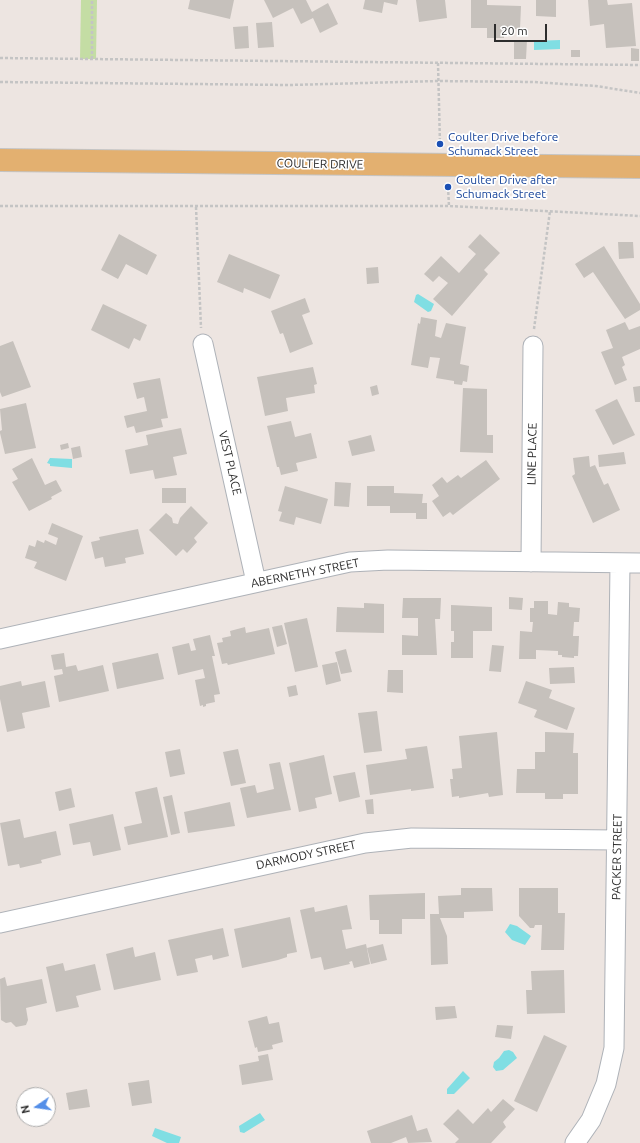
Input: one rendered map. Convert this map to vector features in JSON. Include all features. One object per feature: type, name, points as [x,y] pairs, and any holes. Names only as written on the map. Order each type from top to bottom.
[{"type":"main road","name":"COULTER DRIVE","points":[[0,160],[640,167]]},
{"type":"street","name":"VEST PLACE","points":[[203,344],[256,582]]},
{"type":"street","name":"LINE PLACE","points":[[531,562],[533,346]]},
{"type":"street","name":"ABERNETHY STREET","points":[[1,636],[350,562],[388,560],[640,563]]},
{"type":"street","name":"PACKER STREET","points":[[575,1143],[591,1120],[606,1084],[614,1048],[620,563]]},
{"type":"street","name":"DARMODY STREET","points":[[0,923],[365,842],[412,838],[617,840]]},
{"type":"path","points":[[92,0],[92,59]]},
{"type":"path","points":[[0,58],[640,65]]},
{"type":"path","points":[[438,63],[440,144]]},
{"type":"path","points":[[0,82],[290,85],[438,81],[533,82],[588,85],[640,94]]},
{"type":"path","points":[[448,188],[449,206]]},
{"type":"path","points":[[0,206],[449,206],[640,216]]},
{"type":"path","points":[[196,207],[200,321],[203,344]]},
{"type":"path","points":[[533,346],[534,322],[550,211]]},
{"type":"green space","points":[[81,0],[97,0],[96,59],[80,59]]},
{"type":"water","points":[[560,40],[560,49],[534,50],[534,41]]},
{"type":"water","points":[[418,294],[434,304],[431,311],[428,312],[414,302],[416,295]]},
{"type":"water","points":[[50,458],[72,459],[72,468],[50,466],[50,464],[47,463]]},
{"type":"water","points":[[510,924],[517,926],[531,936],[525,945],[512,940],[505,932]]},
{"type":"water","points":[[509,1050],[513,1052],[517,1058],[503,1070],[496,1071],[493,1067],[494,1062],[504,1051]]},
{"type":"water","points":[[463,1071],[470,1078],[454,1094],[447,1094],[447,1089]]},
{"type":"water","points":[[260,1113],[265,1120],[244,1133],[240,1132],[239,1126]]},
{"type":"water","points":[[155,1128],[181,1137],[179,1143],[167,1143],[152,1136]]},
{"type":"building","points":[[190,0],[234,0],[230,19],[188,9]]},
{"type":"building","points":[[264,0],[306,0],[312,12],[328,3],[338,24],[320,33],[313,18],[301,24],[293,8],[273,18]]},
{"type":"building","points":[[365,0],[398,0],[397,5],[384,2],[382,13],[363,9]]},
{"type":"building","points":[[416,0],[445,0],[447,18],[419,22]]},
{"type":"building","points":[[471,0],[487,0],[487,5],[521,6],[520,29],[504,29],[504,38],[487,38],[487,28],[471,28]]},
{"type":"building","points":[[536,0],[556,0],[556,17],[536,16]]},
{"type":"building","points":[[588,0],[607,0],[608,5],[632,3],[636,46],[606,48],[604,24],[590,26]]},
{"type":"building","points":[[272,22],[274,47],[258,48],[256,23]]},
{"type":"building","points":[[248,26],[249,48],[235,49],[233,27]]},
{"type":"building","points":[[514,40],[527,40],[526,59],[514,59]]},
{"type":"building","points":[[631,48],[639,49],[639,61],[631,61]]},
{"type":"building","points":[[571,50],[580,50],[580,57],[571,57]]},
{"type":"building","points":[[119,234],[157,255],[147,275],[126,264],[118,279],[101,270]]},
{"type":"building","points":[[480,234],[500,253],[484,270],[488,274],[452,316],[433,299],[448,283],[439,276],[433,282],[424,274],[441,256],[459,273],[476,254],[468,247]]},
{"type":"building","points":[[618,242],[633,242],[634,258],[619,259]]},
{"type":"building","points":[[604,246],[640,304],[640,310],[625,319],[593,272],[584,278],[575,264]]},
{"type":"building","points":[[229,254],[280,275],[270,299],[244,288],[243,293],[217,282]]},
{"type":"building","points":[[378,267],[379,283],[367,284],[366,268]]},
{"type":"building","points":[[305,298],[310,312],[302,315],[313,344],[290,353],[283,333],[280,334],[271,311]]},
{"type":"building","points":[[103,304],[147,325],[140,341],[134,338],[129,349],[91,330]]},
{"type":"building","points":[[421,317],[437,320],[435,336],[441,338],[446,323],[466,327],[460,364],[469,366],[467,382],[463,381],[462,385],[454,384],[454,381],[436,378],[440,358],[430,357],[428,368],[411,365],[418,323],[420,324]]},
{"type":"building","points":[[625,322],[629,330],[640,326],[640,349],[622,357],[625,365],[622,367],[627,380],[615,385],[601,352],[613,348],[606,330]]},
{"type":"building","points":[[13,341],[31,387],[2,397],[0,392],[0,346]]},
{"type":"building","points":[[313,367],[317,384],[314,385],[315,393],[286,398],[288,411],[265,416],[257,377]]},
{"type":"building","points":[[160,378],[168,418],[161,419],[163,427],[136,433],[134,426],[127,428],[124,416],[147,411],[144,397],[137,399],[133,383]]},
{"type":"building","points":[[377,385],[379,394],[372,396],[370,387]]},
{"type":"building","points":[[640,386],[640,402],[635,402],[633,387]]},
{"type":"building","points":[[463,388],[487,389],[487,435],[493,435],[493,453],[460,452]]},
{"type":"building","points":[[617,399],[635,435],[613,445],[595,410]]},
{"type":"building","points":[[26,403],[36,448],[5,454],[0,433],[2,430],[0,409]]},
{"type":"building","points":[[291,421],[295,437],[311,433],[317,458],[296,463],[298,471],[281,475],[279,467],[277,467],[267,426]]},
{"type":"building","points":[[181,428],[187,454],[173,457],[177,475],[155,479],[153,470],[130,474],[125,450],[148,445],[146,435]]},
{"type":"building","points":[[371,435],[375,451],[352,456],[348,441]]},
{"type":"building","points":[[68,443],[69,448],[61,450],[60,445]]},
{"type":"building","points":[[80,446],[82,457],[73,459],[71,448]]},
{"type":"building","points":[[624,452],[626,464],[599,467],[598,455]]},
{"type":"building","points":[[589,456],[590,467],[595,465],[604,485],[608,483],[620,510],[593,523],[572,476],[575,474],[573,458]]},
{"type":"building","points":[[32,458],[45,485],[56,480],[62,491],[51,497],[52,499],[29,511],[12,482],[18,479],[12,469]]},
{"type":"building","points":[[486,460],[500,479],[453,515],[450,512],[443,517],[432,501],[439,496],[432,485],[442,477],[447,483],[458,475],[461,478]]},
{"type":"building","points":[[335,482],[351,483],[349,507],[334,506]]},
{"type":"building","points":[[285,486],[328,499],[321,524],[296,517],[294,525],[279,521],[282,512],[278,511]]},
{"type":"building","points":[[367,486],[394,486],[394,493],[423,494],[422,503],[427,503],[427,519],[416,519],[416,513],[390,513],[390,506],[367,506]]},
{"type":"building","points":[[162,488],[186,488],[186,503],[162,503]]},
{"type":"building","points":[[191,506],[208,523],[194,538],[197,542],[187,553],[183,549],[176,556],[149,530],[166,513],[172,518],[173,523],[178,524],[180,518]]},
{"type":"building","points":[[52,523],[83,536],[66,581],[34,568],[37,562],[25,558],[29,545],[35,547],[37,540],[44,543],[45,540],[56,545],[58,538],[48,534]]},
{"type":"building","points":[[138,529],[144,554],[125,558],[126,563],[105,567],[103,557],[95,559],[91,542],[100,540],[99,537]]},
{"type":"building","points":[[509,597],[523,598],[522,610],[509,609]]},
{"type":"building","points":[[403,598],[441,598],[440,619],[435,619],[437,655],[402,655],[402,635],[418,636],[418,618],[402,618]]},
{"type":"building","points":[[534,601],[548,601],[548,614],[557,615],[558,602],[569,603],[569,607],[580,608],[579,622],[574,622],[573,636],[579,636],[578,656],[574,656],[574,658],[562,657],[562,655],[558,655],[558,651],[536,650],[536,659],[519,659],[520,631],[532,632],[533,622],[530,622],[530,608],[534,608]]},
{"type":"building","points":[[364,603],[384,604],[384,633],[336,632],[337,607],[364,608]]},
{"type":"building","points":[[451,605],[492,607],[492,631],[473,631],[473,658],[451,658],[451,642],[454,642],[454,631],[451,631]]},
{"type":"building","points":[[307,618],[318,667],[295,672],[284,623]]},
{"type":"building","points":[[282,625],[287,644],[277,647],[272,627]]},
{"type":"building","points":[[245,627],[246,633],[269,628],[275,654],[228,665],[227,663],[222,664],[217,643],[223,642],[222,638],[231,636],[230,631]]},
{"type":"building","points":[[210,635],[215,656],[212,656],[220,694],[214,695],[215,702],[206,704],[206,706],[203,707],[203,705],[200,706],[195,680],[205,678],[203,669],[178,675],[172,647],[189,643],[191,651],[196,650],[193,639]]},
{"type":"building","points":[[492,645],[504,646],[501,672],[489,671]]},
{"type":"building","points":[[346,649],[352,672],[341,674],[335,652]]},
{"type":"building","points":[[64,653],[66,667],[76,665],[78,671],[103,665],[109,691],[59,702],[54,676],[63,674],[62,669],[54,670],[51,655]]},
{"type":"building","points":[[158,653],[164,679],[117,689],[112,663]]},
{"type":"building","points":[[337,662],[341,681],[326,685],[322,665]]},
{"type":"building","points":[[574,667],[575,683],[550,684],[549,668]]},
{"type":"building","points":[[388,670],[403,670],[403,693],[387,692]]},
{"type":"building","points":[[21,681],[22,686],[45,681],[50,707],[22,713],[25,728],[7,732],[0,699],[0,686]]},
{"type":"building","points":[[526,681],[552,690],[549,698],[575,708],[567,730],[534,717],[537,710],[518,703]]},
{"type":"building","points":[[296,685],[298,695],[289,697],[287,687]]},
{"type":"building","points":[[377,711],[382,751],[364,753],[358,713]]},
{"type":"building","points":[[497,732],[503,795],[489,797],[488,793],[459,798],[459,796],[452,797],[450,779],[453,779],[452,769],[462,768],[459,736]]},
{"type":"building","points":[[545,732],[574,733],[573,753],[578,753],[578,794],[563,794],[563,799],[545,799],[545,793],[516,793],[517,769],[535,769],[535,752],[545,752]]},
{"type":"building","points":[[427,746],[434,788],[411,791],[411,789],[370,795],[366,765],[407,759],[405,749]]},
{"type":"building","points":[[180,749],[185,774],[170,777],[165,752]]},
{"type":"building","points":[[238,749],[246,783],[231,786],[223,752]]},
{"type":"building","points":[[324,755],[332,794],[315,798],[317,808],[299,812],[289,763]]},
{"type":"building","points":[[280,762],[291,810],[247,818],[240,788],[255,785],[257,793],[274,789],[269,764]]},
{"type":"building","points":[[355,772],[360,797],[339,802],[333,776]]},
{"type":"building","points":[[157,787],[168,837],[128,845],[124,827],[142,823],[135,792]]},
{"type":"building","points":[[71,788],[75,807],[59,811],[55,792]]},
{"type":"building","points":[[172,795],[180,833],[171,835],[163,797]]},
{"type":"building","points":[[373,799],[374,814],[367,814],[365,800]]},
{"type":"building","points":[[230,802],[235,826],[188,833],[184,812]]},
{"type":"building","points":[[113,814],[121,850],[93,856],[90,842],[73,845],[69,824]]},
{"type":"building","points":[[20,819],[24,838],[56,831],[61,855],[41,860],[42,863],[20,868],[19,864],[8,866],[0,823]]},
{"type":"building","points":[[461,888],[492,888],[493,911],[464,912],[464,918],[440,918],[447,936],[448,964],[431,965],[430,914],[439,914],[438,896],[461,895]]},
{"type":"building","points":[[519,888],[558,888],[558,913],[565,913],[564,950],[541,950],[542,925],[535,925],[534,928],[530,928],[519,916]]},
{"type":"building","points":[[425,893],[425,919],[402,919],[402,934],[379,934],[379,920],[370,920],[369,895]]},
{"type":"building","points":[[347,905],[352,929],[342,930],[346,949],[366,944],[370,964],[354,968],[352,961],[349,962],[350,964],[324,970],[321,957],[311,959],[300,910],[314,907],[315,912]]},
{"type":"building","points":[[290,917],[297,952],[287,954],[287,957],[278,960],[242,968],[234,929]]},
{"type":"building","points":[[223,928],[229,956],[213,960],[212,955],[195,959],[198,972],[177,976],[168,940]]},
{"type":"building","points":[[383,944],[387,960],[371,964],[367,948]]},
{"type":"building","points":[[133,947],[135,957],[155,952],[161,980],[114,990],[106,954]]},
{"type":"building","points":[[63,963],[65,971],[95,964],[101,990],[76,996],[79,1007],[56,1012],[46,967]]},
{"type":"building","points":[[564,970],[565,1013],[527,1014],[526,990],[532,990],[531,971]]},
{"type":"building","points":[[5,977],[7,986],[42,979],[47,1003],[26,1008],[28,1020],[26,1025],[16,1027],[11,1022],[6,1023],[1,1020],[0,979]]},
{"type":"building","points":[[455,1006],[457,1018],[436,1020],[435,1007]]},
{"type":"building","points":[[267,1016],[269,1024],[279,1022],[283,1042],[272,1045],[273,1049],[258,1052],[257,1047],[255,1048],[248,1021]]},
{"type":"building","points":[[497,1025],[513,1026],[511,1039],[495,1037]]},
{"type":"building","points":[[544,1035],[567,1046],[537,1112],[514,1101]]},
{"type":"building","points":[[268,1054],[273,1080],[242,1085],[239,1065],[259,1061],[258,1056]]},
{"type":"building","points":[[149,1080],[152,1103],[132,1106],[128,1083]]},
{"type":"building","points":[[87,1089],[90,1107],[69,1110],[66,1093]]},
{"type":"building","points":[[503,1099],[515,1109],[503,1122],[506,1127],[491,1143],[455,1143],[459,1139],[443,1124],[458,1109],[473,1124],[488,1108],[491,1112]]},
{"type":"building","points":[[412,1115],[417,1131],[427,1128],[432,1142],[408,1143],[406,1137],[391,1143],[371,1143],[367,1131]]},
{"type":"place","name":"Coulter Drive before Schumack Street","points":[[440,144]]},
{"type":"place","name":"Coulter Drive after Schumack Street","points":[[448,187]]}]
